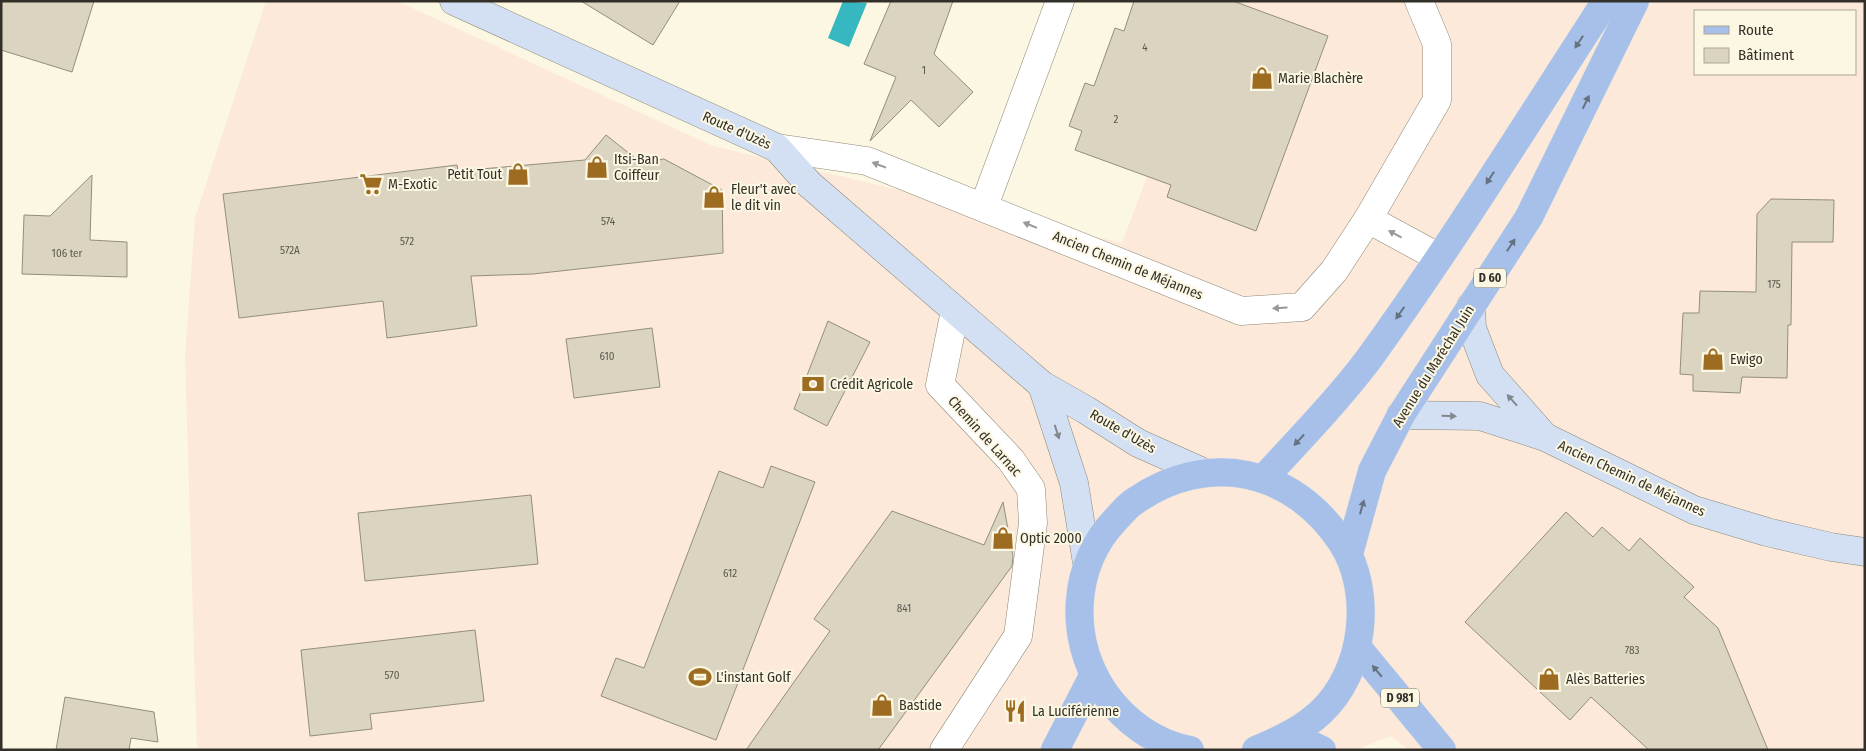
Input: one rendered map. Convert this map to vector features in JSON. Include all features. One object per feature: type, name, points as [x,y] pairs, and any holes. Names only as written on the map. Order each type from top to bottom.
[{"type":"main road","name":"Route d'Uzès","points":[[454,1],[777,148],[809,184],[1042,386],[1138,443],[1205,473]]},
{"type":"main road","points":[[1263,479],[1329,408],[1367,360],[1438,257],[1606,1]]},
{"type":"main road","name":"Avenue du Maréchal Juin","points":[[1349,554],[1372,471],[1401,415],[1529,218],[1635,1]]},
{"type":"main road","name":"Ancien Chemin de Méjannes","points":[[1472,306],[1472,328],[1490,375],[1545,437]]},
{"type":"main road","points":[[1042,386],[1074,482],[1087,563]]},
{"type":"main road","name":"Ancien Chemin de Méjannes","points":[[1401,415],[1480,416],[1545,437],[1694,510],[1766,532],[1831,547],[1865,552]]},
{"type":"main road","points":[[1180,749],[1143,732],[1114,707],[1093,676],[1081,639],[1079,601],[1087,563],[1106,529],[1133,501],[1167,482],[1205,473],[1234,473],[1263,479],[1298,496],[1328,521],[1349,554],[1361,600],[1358,647],[1344,682],[1321,712],[1291,735],[1256,750]]},
{"type":"main road","name":"D 981","points":[[1358,647],[1442,750]]},
{"type":"main road","points":[[1055,750],[1093,676]]},
{"type":"main road","points":[[1291,735],[1322,750]]},
{"type":"street","points":[[984,206],[1060,1]]},
{"type":"street","name":"Ancien Chemin de Méjannes","points":[[777,148],[867,161],[984,206],[1241,311],[1302,307],[1334,271],[1368,220],[1437,100],[1437,44],[1419,1]]},
{"type":"street","points":[[1368,220],[1438,257]]},
{"type":"street","name":"Chemin de Larnac","points":[[944,750],[1018,636],[1033,523],[1030,489],[1016,468],[940,386],[955,311]]},
{"type":"shaded area","points":[[266,1],[397,1],[713,146],[1122,243],[1213,1],[1865,1],[1865,750],[1409,750],[1390,736],[1356,750],[197,750],[185,357],[195,218]]},
{"type":"water","points":[[843,1],[867,3],[849,47],[828,38]]},
{"type":"building","points":[[1,1],[94,1],[72,72],[1,50]]},
{"type":"building","points":[[581,1],[680,1],[653,45]]},
{"type":"building","points":[[891,1],[953,1],[934,54],[973,92],[939,127],[911,100],[870,141],[896,77],[864,64]]},
{"type":"building","points":[[1134,1],[1233,1],[1328,36],[1256,231],[1167,197],[1171,185],[1075,150],[1082,131],[1069,126],[1085,83],[1094,86],[1115,28],[1124,31]]},
{"type":"building","points":[[606,135],[640,162],[664,159],[722,190],[723,253],[533,274],[471,276],[477,326],[387,338],[383,301],[239,318],[223,194],[457,165],[458,171],[585,160]]},
{"type":"building","points":[[92,175],[90,240],[127,242],[127,277],[22,274],[24,215],[50,216]]},
{"type":"building","points":[[1771,199],[1834,200],[1833,242],[1792,242],[1791,325],[1788,325],[1787,378],[1742,377],[1740,393],[1693,391],[1693,375],[1680,374],[1683,313],[1699,313],[1700,291],[1756,292],[1757,214]]},
{"type":"building","points":[[828,321],[870,342],[827,426],[794,409]]},
{"type":"building","points":[[652,328],[660,387],[574,398],[566,339]]},
{"type":"building","points":[[771,466],[815,482],[716,740],[601,696],[616,658],[644,668],[719,471],[763,488]]},
{"type":"building","points":[[531,495],[538,564],[365,581],[358,513]]},
{"type":"building","points":[[1003,502],[1013,556],[1012,566],[878,750],[746,750],[830,631],[814,619],[892,511],[984,545]]},
{"type":"building","points":[[1566,512],[1593,537],[1602,527],[1629,551],[1640,538],[1694,587],[1684,597],[1718,628],[1768,750],[1649,750],[1591,697],[1570,720],[1465,622]]},
{"type":"building","points":[[475,630],[484,701],[370,714],[372,729],[310,736],[301,650]]},
{"type":"building","points":[[65,697],[154,712],[158,742],[131,738],[129,750],[56,750]]},
{"type":"place","name":"Marie Blachère","points":[[1262,78]]},
{"type":"place","name":"Itsi-Ban Coiffeur","points":[[597,167]]},
{"type":"place","name":"Petit Tout","points":[[518,174]]},
{"type":"place","name":"M-Exotic","points":[[371,184]]},
{"type":"place","name":"Fleur't avec le dit vin","points":[[714,197]]},
{"type":"place","name":"Ewigo","points":[[1713,359]]},
{"type":"place","name":"Crédit Agricole","points":[[813,384]]},
{"type":"place","name":"Optic 2000","points":[[1003,538]]},
{"type":"place","name":"L'instant Golf","points":[[700,677]]},
{"type":"place","name":"Alès Batteries","points":[[1549,679]]},
{"type":"place","name":"Bastide","points":[[882,705]]},
{"type":"place","name":"La Luciférienne","points":[[1015,711]]}]
